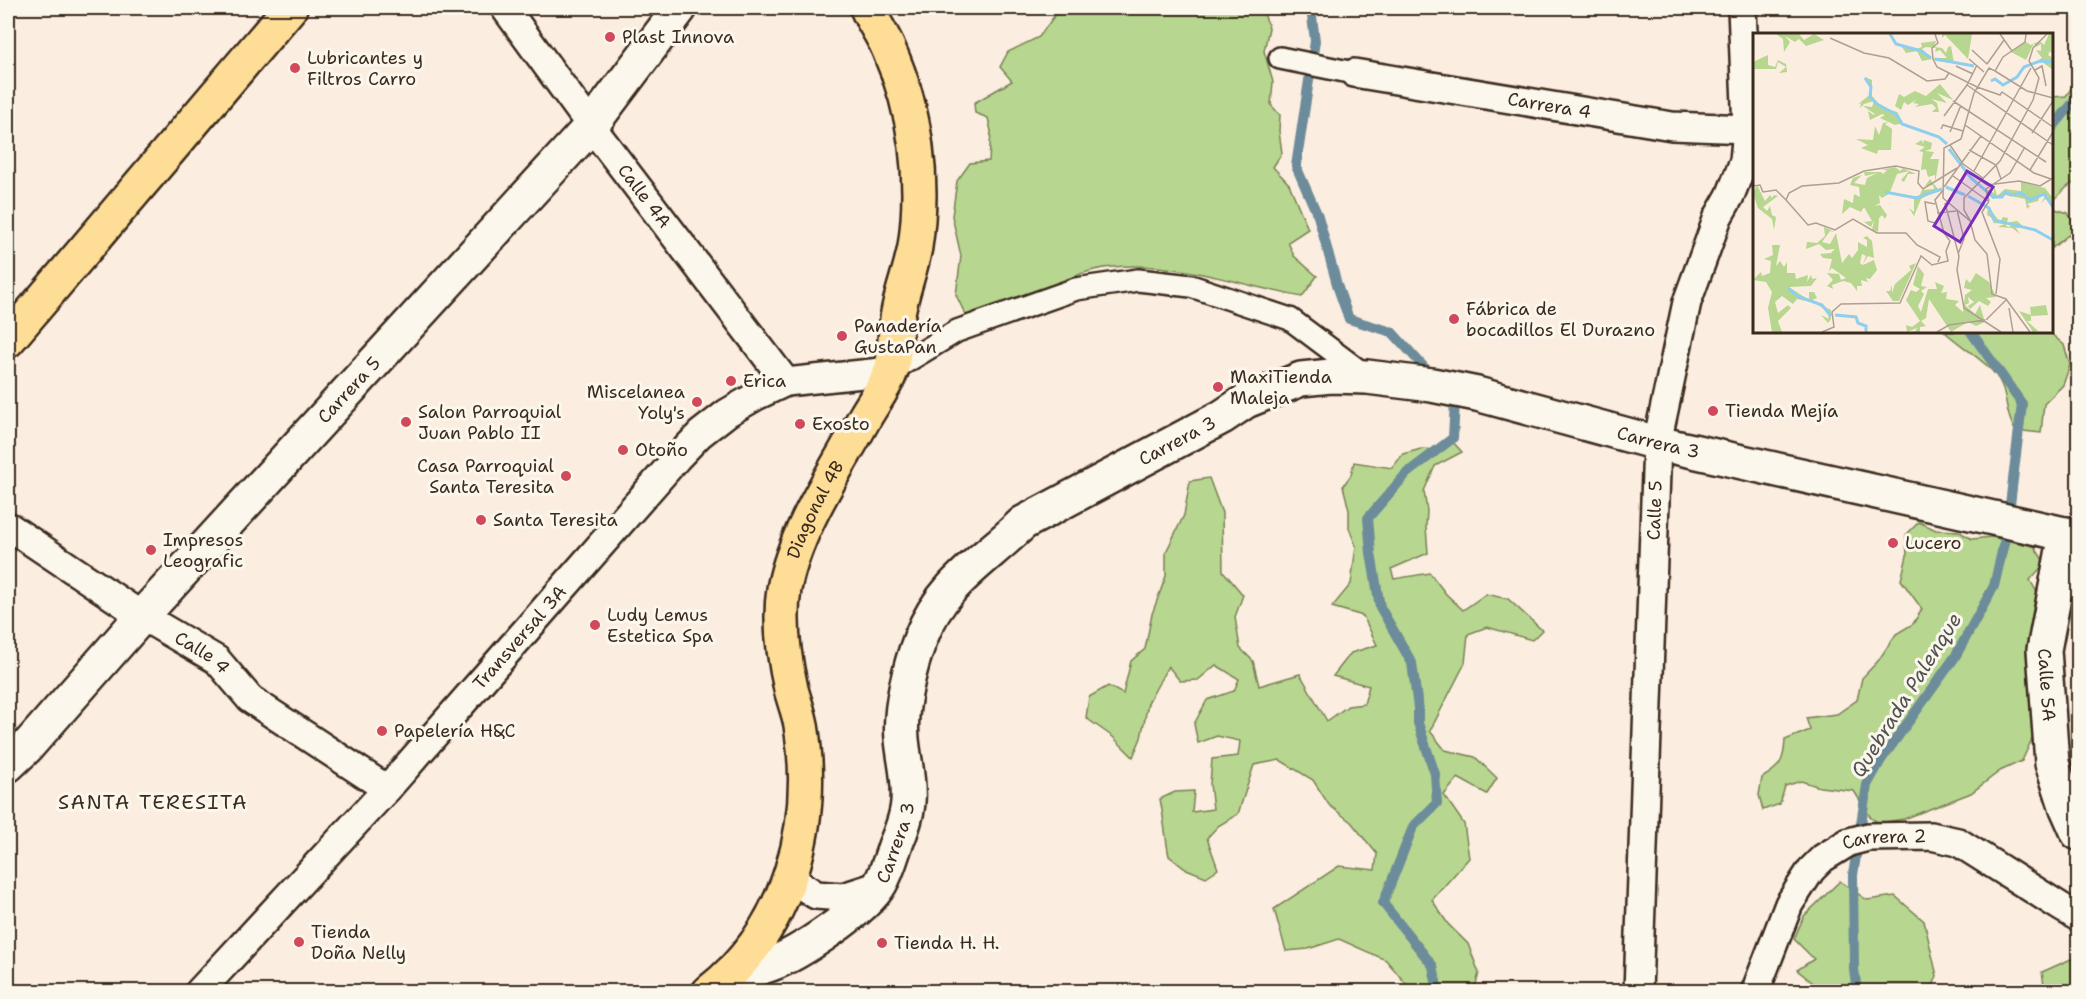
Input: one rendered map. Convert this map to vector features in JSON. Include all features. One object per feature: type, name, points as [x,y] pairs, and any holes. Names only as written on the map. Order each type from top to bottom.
[{"type":"main road","points":[[8,340],[290,8]]},
{"type":"main road","name":"Diagonal 4B","points":[[718,984],[761,935],[790,878],[799,848],[805,816],[805,752],[800,721],[791,690],[783,627],[783,599],[788,569],[815,508],[891,371],[898,312],[915,246],[919,178],[916,144],[901,78],[888,46],[867,8]]},
{"type":"street","name":"Calle 4A","points":[[505,8],[591,126],[786,382]]},
{"type":"street","name":"Carrera 5","points":[[8,765],[26,748],[142,616],[591,126],[680,8]]},
{"type":"street","name":"Calle 5","points":[[1638,992],[1657,443],[1687,302],[1719,218],[1744,161],[1747,129],[1742,8]]},
{"type":"street","points":[[1280,58],[1354,73]]},
{"type":"street","name":"Carrera 4","points":[[1354,73],[1672,126],[1747,129]]},
{"type":"street","points":[[891,371],[957,331],[1076,289],[1138,280],[1191,286],[1290,319],[1367,376]]},
{"type":"street","name":"Transversal 3A","points":[[199,992],[387,789],[700,434],[727,413],[786,382],[891,371]]},
{"type":"street","name":"Carrera 3","points":[[718,984],[773,963],[810,942],[842,922],[880,885],[901,831],[908,804],[908,770],[902,738],[902,712],[915,658],[921,637],[933,613],[945,594],[967,570],[1000,545],[1023,523],[1222,417],[1246,401],[1301,379],[1367,376],[1477,394],[1657,443],[2072,536]]},
{"type":"street","name":"Calle 4","points":[[8,526],[142,616],[217,660],[250,699],[387,789]]},
{"type":"street","name":"Calle 5A","points":[[2072,536],[2044,650],[2052,763],[2066,806],[2079,833]]},
{"type":"street","name":"Carrera 2","points":[[1755,992],[1789,904],[1823,858],[1849,842],[1883,836],[1931,836],[1958,842],[2061,908],[2079,917]]},
{"type":"street","points":[[790,878],[816,895],[843,897],[880,885]]},
{"type":"green space","points":[[1060,8],[1262,8],[1269,28],[1264,51],[1273,82],[1271,105],[1280,115],[1279,131],[1282,153],[1273,167],[1289,184],[1308,229],[1288,242],[1294,256],[1317,276],[1302,297],[1208,275],[1161,267],[1113,267],[1086,272],[1015,304],[967,318],[956,295],[961,256],[952,216],[957,181],[970,163],[989,161],[991,131],[988,118],[975,113],[974,103],[1012,81],[1000,67],[1008,52],[1039,37]]},
{"type":"green space","points":[[2078,69],[2078,180],[2053,201],[2053,97],[2066,96],[2077,80]]},
{"type":"green space","points":[[2053,208],[2068,213],[2077,228],[2053,247]]},
{"type":"green space","points":[[1946,333],[2050,333],[2064,345],[2070,365],[2063,385],[2044,404],[2041,433],[2015,430],[2002,386],[1985,364]]},
{"type":"green space","points":[[1453,442],[1462,452],[1435,466],[1424,491],[1428,553],[1391,569],[1394,579],[1430,573],[1446,594],[1463,610],[1486,594],[1508,599],[1542,630],[1532,640],[1487,627],[1468,634],[1465,663],[1430,731],[1445,750],[1475,757],[1497,778],[1487,794],[1458,778],[1444,795],[1464,824],[1469,858],[1432,900],[1448,924],[1468,944],[1479,973],[1474,991],[1403,991],[1407,985],[1386,960],[1339,939],[1308,949],[1286,951],[1274,909],[1339,866],[1375,870],[1377,854],[1351,822],[1329,805],[1313,780],[1280,760],[1254,765],[1238,814],[1218,826],[1207,838],[1218,869],[1206,877],[1184,868],[1169,856],[1160,799],[1175,792],[1194,791],[1192,812],[1213,809],[1210,784],[1212,759],[1238,756],[1240,741],[1217,736],[1198,743],[1194,724],[1207,700],[1234,691],[1239,679],[1216,665],[1198,680],[1180,681],[1168,666],[1148,703],[1141,738],[1133,757],[1113,737],[1086,718],[1089,697],[1108,686],[1123,694],[1131,661],[1145,649],[1152,614],[1166,576],[1166,552],[1184,515],[1190,481],[1209,478],[1222,513],[1223,571],[1243,595],[1235,617],[1240,648],[1253,661],[1259,686],[1300,674],[1327,721],[1348,706],[1364,704],[1369,686],[1333,676],[1351,653],[1377,645],[1363,616],[1332,607],[1351,584],[1356,546],[1349,528],[1349,510],[1343,486],[1351,475],[1354,462],[1392,468],[1403,454],[1421,449],[1440,450]]},
{"type":"green space","points":[[1919,522],[1936,530],[1958,531],[1972,539],[1991,537],[2034,546],[2045,563],[2030,580],[2047,618],[2041,719],[2022,761],[2000,771],[1971,793],[1904,819],[1879,823],[1871,818],[1854,791],[1820,787],[1801,781],[1785,786],[1780,804],[1763,810],[1759,795],[1762,778],[1780,763],[1784,754],[1785,740],[1810,730],[1806,718],[1837,714],[1857,700],[1862,678],[1878,661],[1896,634],[1913,624],[1922,609],[1901,580],[1907,556],[1906,535]]},
{"type":"green space","points":[[1840,881],[1867,900],[1895,896],[1924,921],[1937,976],[1931,991],[1823,991],[1797,970],[1814,959],[1794,939],[1804,916]]},
{"type":"green space","points":[[2078,956],[2078,991],[2045,991],[2042,972]]},
{"type":"waterway","points":[[1311,8],[1315,41],[1296,166],[1318,216],[1349,319],[1392,332],[1434,378]]},
{"type":"waterway","name":"Quebrada Palenque","points":[[2053,127],[2078,97]]},
{"type":"waterway","name":"Quebrada Palenque","points":[[1857,992],[1854,969],[1853,875],[1867,785],[1881,760],[1955,657],[1994,586],[2007,530],[2022,404],[1972,333]]},
{"type":"waterway","points":[[1438,992],[1433,966],[1383,903],[1413,827],[1437,803],[1435,774],[1418,723],[1412,663],[1380,607],[1368,518],[1407,473],[1453,438],[1455,401],[1448,394]]},
{"type":"place","name":"Plast Innova","points":[[610,37]]},
{"type":"place","name":"Lubricantes y Filtros Carro","points":[[295,68]]},
{"type":"place","name":"Fábrica de bocadillos El Durazno","points":[[1454,319]]},
{"type":"place","name":"Panadería GustaPan","points":[[842,336]]},
{"type":"place","name":"Erica","points":[[731,381]]},
{"type":"place","name":"MaxiTienda Maleja","points":[[1218,387]]},
{"type":"place","name":"Miscelanea Yoly's","points":[[697,402]]},
{"type":"place","name":"Tienda Mejía","points":[[1713,411]]},
{"type":"place","name":"Salon Parroquial Juan Pablo II","points":[[406,422]]},
{"type":"place","name":"Exosto","points":[[800,424]]},
{"type":"place","name":"Otoño","points":[[623,450]]},
{"type":"place","name":"Casa Parroquial Santa Teresita","points":[[566,476]]},
{"type":"place","name":"Santa Teresita","points":[[481,520]]},
{"type":"place","name":"Lucero","points":[[1893,543]]},
{"type":"place","name":"Impresos Leografic","points":[[151,550]]},
{"type":"place","name":"Ludy Lemus Estetica Spa","points":[[595,625]]},
{"type":"place","name":"Papelería H&C","points":[[382,731]]},
{"type":"place","name":"Tienda Doña Nelly","points":[[299,942]]},
{"type":"place","name":"Tienda H. H.","points":[[882,943]]},
{"type":"district","name":"SANTA TERESITA","points":[[153,802]]}]
